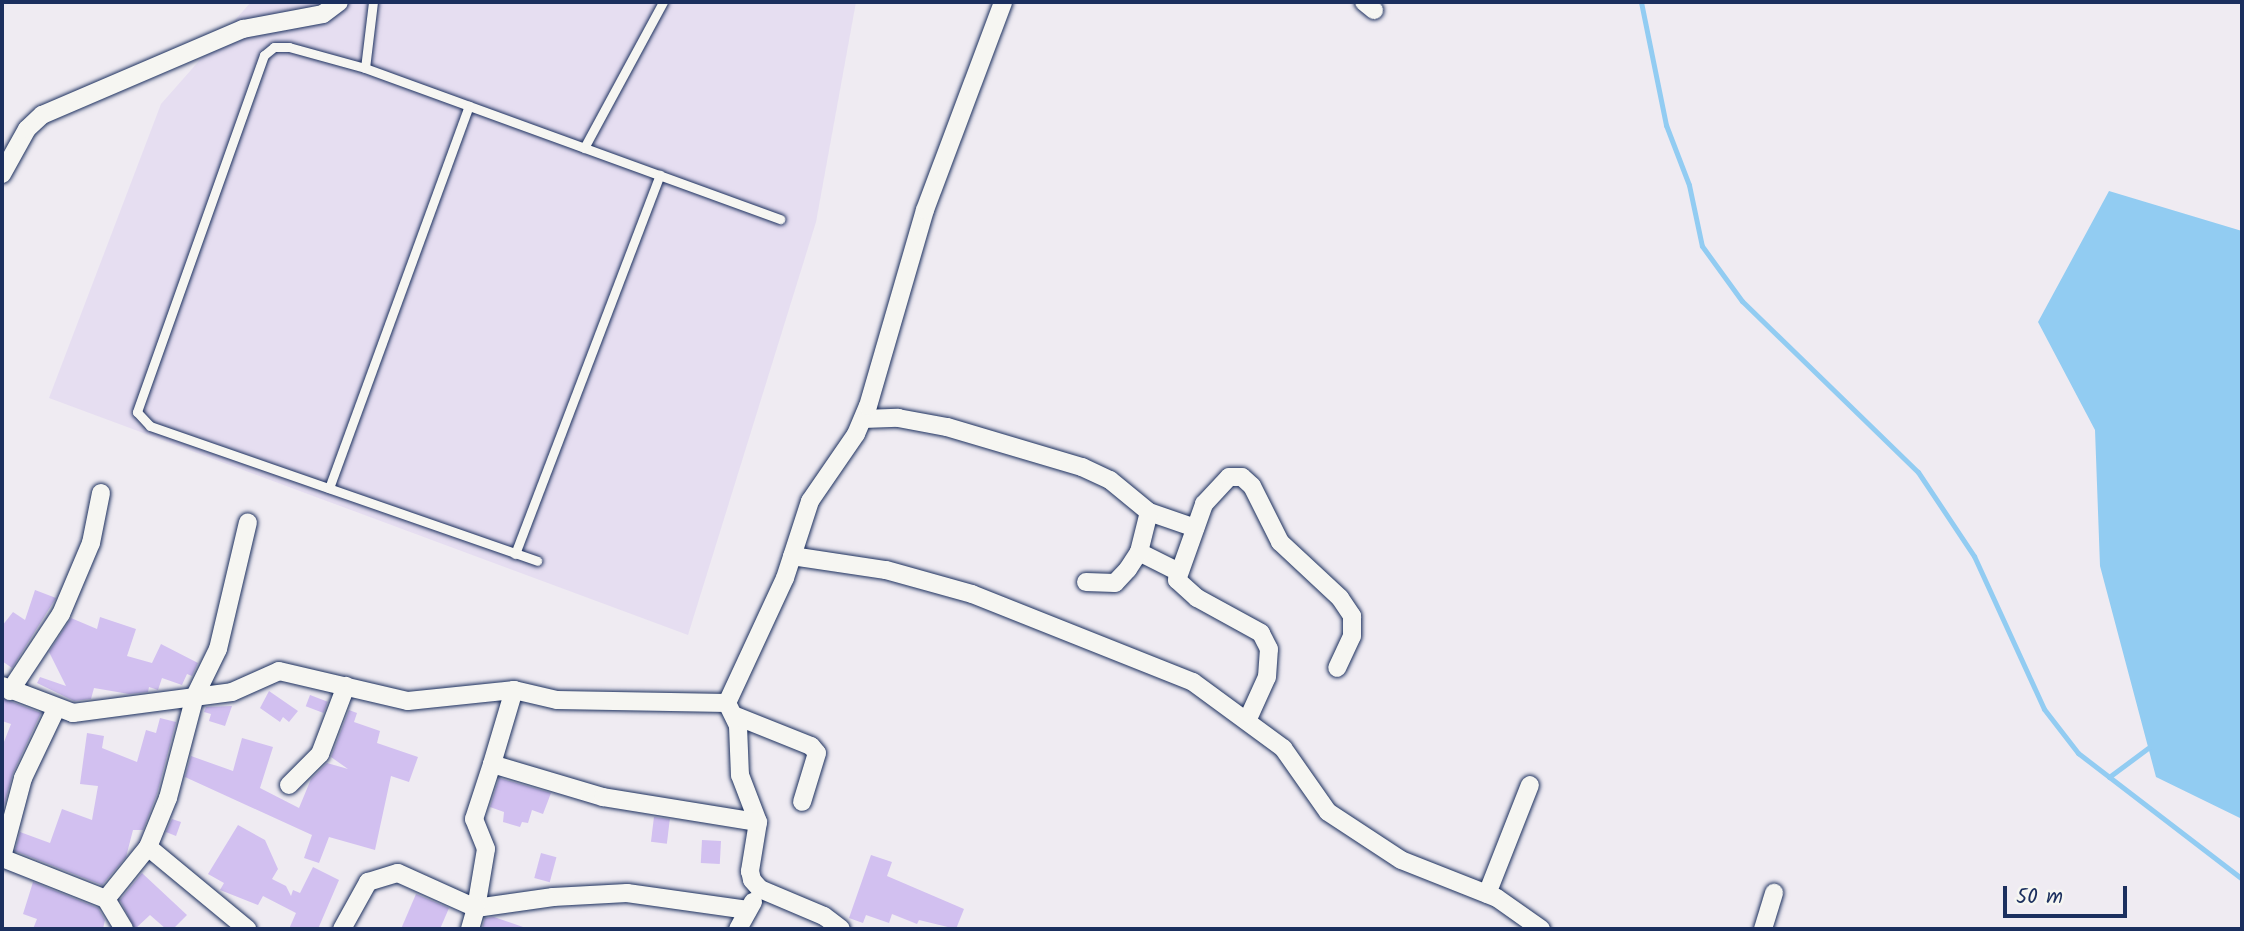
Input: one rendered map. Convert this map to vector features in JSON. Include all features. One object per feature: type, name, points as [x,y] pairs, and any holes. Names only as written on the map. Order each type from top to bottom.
[{"type":"street","points":[[2,174],[27,129],[42,115],[243,29],[323,14],[338,2]]},
{"type":"street","points":[[841,929],[824,916],[760,889],[750,871],[758,822],[740,775],[731,709],[793,556],[810,501],[863,419],[897,317],[925,210],[1003,2]]},
{"type":"street","points":[[863,419],[898,418],[947,427],[1082,467],[1110,480],[1149,512],[1195,528]]},
{"type":"street","points":[[1247,721],[1267,677],[1269,649],[1261,633],[1180,586],[1177,571],[1215,488],[1229,477],[1242,477],[1252,486],[1280,542],[1340,598],[1352,615],[1352,636],[1338,668]]},
{"type":"street","points":[[101,493],[91,542],[61,614],[6,688],[56,709],[90,713],[232,692],[279,671],[408,701],[514,690],[557,700],[731,709],[811,746],[817,753],[802,802]]},
{"type":"street","points":[[1086,582],[1115,583],[1139,552],[1149,512]]},
{"type":"street","points":[[106,899],[148,847],[168,798],[195,696],[218,649],[248,522]]},
{"type":"street","points":[[1139,552],[1177,571]]},
{"type":"street","points":[[793,556],[886,570],[1037,617],[1193,682],[1283,748],[1328,812],[1418,869],[1487,894],[1541,929]]},
{"type":"street","points":[[289,785],[320,754],[346,685]]},
{"type":"street","points":[[470,929],[486,849],[474,818],[514,690]]},
{"type":"street","points":[[56,709],[23,778],[2,858],[106,899],[124,929]]},
{"type":"street","points":[[492,764],[603,797],[656,802],[758,822]]},
{"type":"street","points":[[1487,894],[1530,785]]},
{"type":"street","points":[[148,847],[247,929]]},
{"type":"street","points":[[342,929],[368,882],[390,873],[476,908],[553,897],[627,893],[748,910]]},
{"type":"street","points":[[738,929],[760,889]]},
{"type":"street","points":[[1763,929],[1774,893]]},
{"type":"lane","points":[[365,68],[373,2]]},
{"type":"lane","points":[[583,148],[663,2]]},
{"type":"lane","points":[[537,561],[150,426],[137,412],[264,55],[274,47],[289,47],[365,68],[780,219]]},
{"type":"lane","points":[[329,488],[469,107]]},
{"type":"lane","points":[[515,554],[660,175]]},
{"type":"shaded area","points":[[251,2],[856,2],[816,222],[688,635],[49,398],[161,104]]},
{"type":"water","points":[[2109,191],[2242,231],[2242,819],[2156,777],[2100,566],[2095,430],[2038,322]]},
{"type":"building","points":[[35,590],[56,598],[12,668],[2,661],[2,626],[13,612],[25,620]]},
{"type":"building","points":[[100,617],[136,629],[127,656],[152,663],[161,644],[198,663],[192,676],[187,674],[182,685],[162,678],[158,690],[149,687],[148,692],[129,694],[94,688],[91,699],[74,701],[37,683],[40,677],[66,686],[49,652],[71,618],[97,629]]},
{"type":"building","points":[[269,691],[298,711],[289,722],[283,717],[280,722],[260,708]]},
{"type":"building","points":[[310,695],[328,702],[323,713],[306,706]]},
{"type":"building","points":[[2,698],[41,713],[13,773],[2,813],[2,747],[11,724],[2,721]]},
{"type":"building","points":[[232,706],[225,726],[209,721],[211,714],[204,712],[206,707]]},
{"type":"building","points":[[349,710],[357,713],[354,722],[380,731],[377,743],[418,757],[409,782],[391,776],[375,850],[329,837],[319,863],[304,858],[312,835],[185,777],[191,756],[233,771],[242,738],[273,747],[260,788],[299,808],[311,779],[327,763],[348,769],[331,757]]},
{"type":"building","points":[[160,718],[176,722],[157,794],[143,830],[133,830],[126,857],[102,885],[15,851],[20,832],[50,843],[62,809],[92,820],[98,786],[80,784],[87,733],[104,736],[102,748],[137,762],[146,730],[156,733]]},
{"type":"building","points":[[499,778],[551,793],[543,814],[532,810],[528,823],[522,822],[520,827],[503,822],[504,812],[490,807]]},
{"type":"building","points":[[654,817],[670,819],[667,844],[651,842]]},
{"type":"building","points":[[172,819],[181,822],[176,836],[166,832]]},
{"type":"building","points":[[238,825],[265,840],[278,869],[272,879],[286,886],[291,896],[293,890],[300,893],[313,867],[339,880],[318,929],[289,929],[296,913],[263,896],[258,905],[220,890],[224,883],[208,874]]},
{"type":"building","points":[[702,840],[721,841],[720,864],[701,863]]},
{"type":"building","points":[[541,853],[556,857],[550,882],[534,878]]},
{"type":"building","points":[[871,855],[892,862],[887,876],[964,909],[956,929],[919,920],[917,924],[892,914],[889,923],[866,915],[863,923],[849,918]]},
{"type":"building","points":[[142,873],[187,915],[173,929],[166,929],[150,915],[135,929],[120,900]]},
{"type":"building","points":[[33,882],[98,908],[105,920],[103,929],[33,929],[37,919],[23,914]]},
{"type":"building","points":[[416,894],[449,908],[440,929],[401,929]]},
{"type":"building","points":[[494,917],[523,927],[482,929],[485,918]]},
{"type":"waterway","points":[[1641,2],[1666,125],[1689,185],[1702,246],[1742,301],[1918,472],[1974,556],[2044,709],[2078,753],[2242,879]]},
{"type":"waterway","points":[[2109,777],[2148,748]]}]
